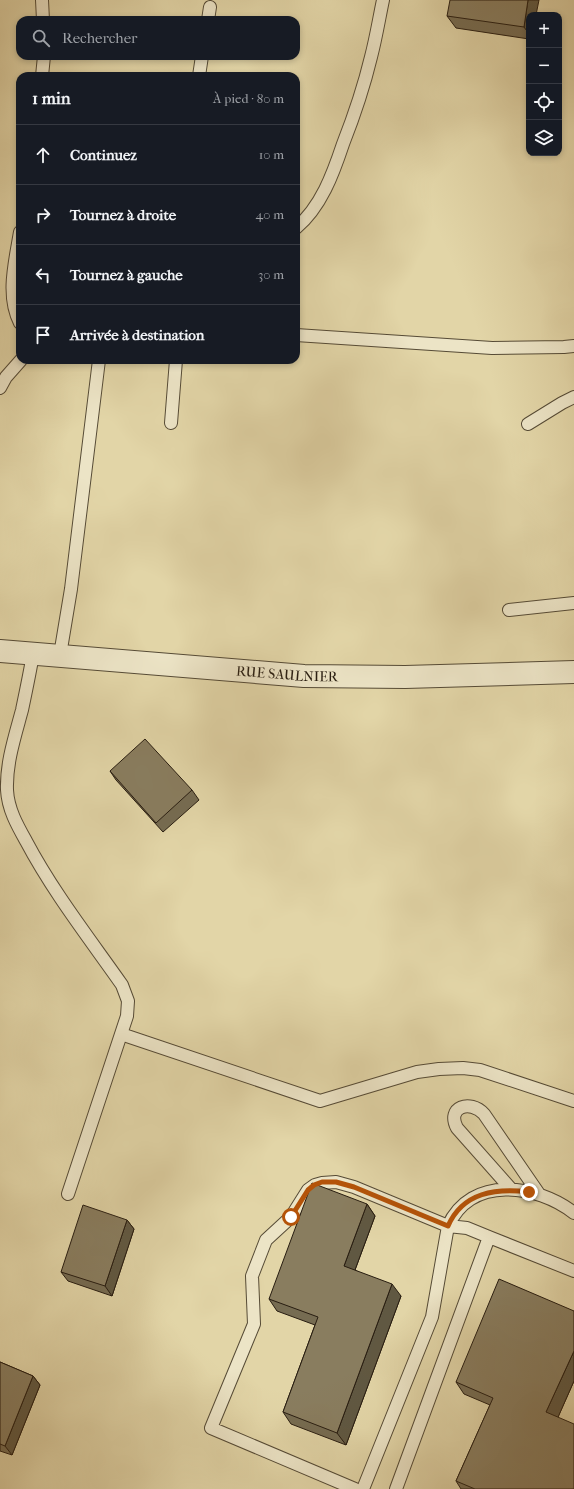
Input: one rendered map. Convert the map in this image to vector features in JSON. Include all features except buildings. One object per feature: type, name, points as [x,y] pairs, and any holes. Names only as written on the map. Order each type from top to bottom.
[{"type":"street","name":"RUE SAULNIER","points":[[0,650],[304,676],[412,677],[574,672]]},
{"type":"lane","points":[[42,0],[43,16]]},
{"type":"lane","points":[[300,224],[319,200],[332,174],[371,58],[383,0]]},
{"type":"lane","points":[[209,16],[210,7]]},
{"type":"lane","points":[[42,72],[44,60]]},
{"type":"lane","points":[[200,72],[201,60]]},
{"type":"lane","points":[[16,265],[12,298],[16,315]]},
{"type":"lane","points":[[300,335],[492,348],[574,346]]},
{"type":"lane","points":[[0,388],[6,377],[17,364]]},
{"type":"lane","points":[[60,655],[71,589],[99,364]]},
{"type":"lane","points":[[171,423],[176,364]]},
{"type":"lane","points":[[528,424],[574,397]]},
{"type":"lane","points":[[509,610],[574,603]]},
{"type":"lane","points":[[33,654],[11,752],[7,777],[9,806],[18,826],[45,875],[122,985],[128,1001],[127,1016],[68,1194]]},
{"type":"lane","points":[[121,1034],[320,1101],[417,1072],[463,1068],[480,1070],[574,1101]]},
{"type":"lane","points":[[511,1189],[454,1123],[456,1111],[462,1107],[469,1105],[478,1108],[484,1114],[539,1194]]},
{"type":"lane","points":[[355,1489],[211,1428],[254,1324],[252,1276],[266,1240],[291,1217],[308,1190],[314,1185],[322,1182],[336,1182],[354,1187],[448,1226],[467,1228],[574,1271]]},
{"type":"lane","points":[[363,1489],[432,1317],[448,1226],[457,1210],[465,1203],[480,1195],[496,1190],[511,1189],[547,1196],[563,1204],[574,1213]]},
{"type":"lane","points":[[396,1489],[489,1237]]},
{"type":"route","points":[[291,1217],[308,1190],[314,1185],[322,1182],[336,1182],[354,1187],[448,1226],[451,1218],[457,1210],[465,1203],[480,1195],[496,1190],[511,1189],[529,1192]]}]
